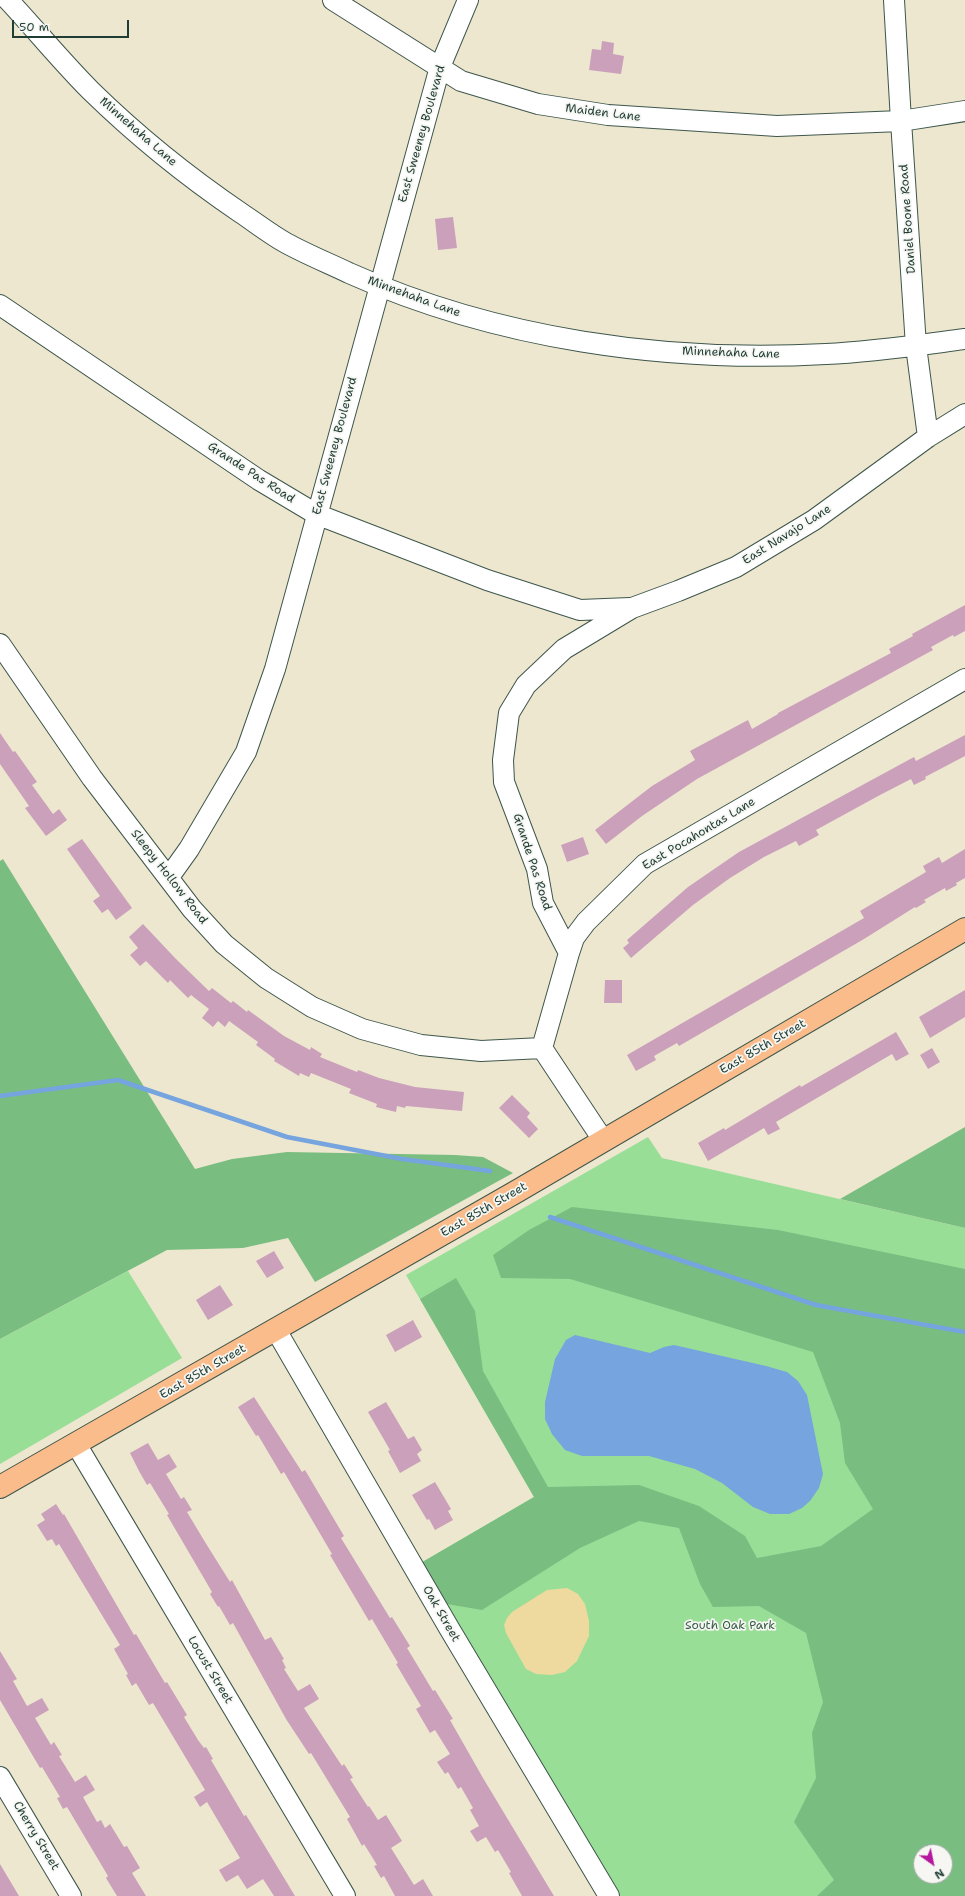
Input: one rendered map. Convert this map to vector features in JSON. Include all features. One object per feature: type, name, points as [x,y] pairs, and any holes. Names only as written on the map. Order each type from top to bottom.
[{"type":"main road","name":"East 85th Street","points":[[0,1487],[514,1193],[965,929]]},
{"type":"street","name":"Minnehaha Lane","points":[[8,0],[91,91],[147,142],[206,189],[284,242],[380,286],[448,311],[501,325],[581,341],[663,351],[744,356],[826,354],[916,346],[965,339]]},
{"type":"street","name":"Maiden Lane","points":[[333,0],[461,81],[538,104],[608,115],[777,126],[901,121],[965,111]]},
{"type":"street","name":"East Sweeney Boulevard","points":[[169,877],[189,849],[246,752],[275,669],[309,548],[316,514],[440,67],[468,0]]},
{"type":"street","name":"Daniel Boone Road","points":[[894,0],[916,346],[928,437]]},
{"type":"street","name":"Grande Pas Road","points":[[0,305],[259,480],[316,514],[487,580],[526,593]]},
{"type":"street","name":"East Navajo Lane","points":[[526,685],[564,649],[632,608],[736,567],[814,520],[928,437],[965,414]]},
{"type":"street","name":"East Navajo Lane","points":[[526,593],[580,610],[632,608]]},
{"type":"street","name":"Sleepy Hollow Road","points":[[0,644],[92,778],[192,909],[224,944],[266,978],[312,1007],[362,1029],[421,1045],[481,1051],[542,1048]]},
{"type":"street","name":"East Pocahontas Lane","points":[[569,953],[574,938],[586,922],[644,864],[965,679]]},
{"type":"street","name":"Grande Pas Road","points":[[526,685],[509,713],[503,760],[504,782],[536,869],[543,903],[569,953]]},
{"type":"street","points":[[569,953],[542,1048],[603,1140]]},
{"type":"street","name":"Oak Street","points":[[276,1330],[449,1628],[609,1896]]},
{"type":"street","name":"Locust Street","points":[[76,1444],[345,1896]]},
{"type":"street","name":"Cherry Street","points":[[0,1777],[71,1896]]},
{"type":"green space","points":[[3,859],[195,1169],[232,1159],[287,1152],[455,1155],[483,1157],[513,1173],[315,1282],[288,1238],[243,1248],[167,1250],[0,1339],[0,861]]},
{"type":"green space","points":[[965,1127],[965,1228],[840,1199]]},
{"type":"green space","name":"South Oak Park","points":[[648,1137],[662,1158],[965,1228],[965,1896],[620,1896],[441,1603],[419,1564],[534,1497],[406,1275]]},
{"type":"green space","points":[[572,1207],[778,1230],[965,1269],[965,1896],[817,1896],[834,1880],[794,1822],[816,1778],[812,1733],[823,1702],[806,1633],[759,1606],[713,1607],[700,1584],[679,1528],[639,1521],[580,1548],[482,1610],[441,1603],[419,1564],[534,1497],[420,1299],[456,1278],[475,1311],[483,1371],[548,1487],[639,1485],[699,1506],[745,1536],[757,1558],[821,1546],[873,1509],[845,1463],[840,1423],[813,1352],[570,1279],[501,1278],[493,1255],[529,1230]]},
{"type":"green space","points":[[128,1271],[182,1358],[0,1464],[0,1339]]},
{"type":"sand","points":[[567,1588],[578,1594],[585,1604],[589,1621],[589,1636],[577,1661],[565,1672],[552,1675],[536,1674],[526,1669],[506,1633],[504,1625],[512,1612],[547,1590]]},
{"type":"water","points":[[575,1335],[650,1353],[664,1347],[674,1345],[787,1372],[798,1381],[807,1395],[823,1474],[819,1488],[810,1501],[802,1508],[789,1514],[770,1514],[753,1507],[722,1483],[695,1469],[649,1456],[582,1456],[565,1450],[552,1434],[545,1419],[545,1402],[555,1359],[566,1340]]},
{"type":"building","points":[[602,41],[614,43],[613,54],[624,56],[621,74],[589,70],[592,49],[601,50]]},
{"type":"building","points":[[453,217],[457,248],[438,250],[435,219]]},
{"type":"building","points":[[965,605],[965,631],[954,637],[953,635],[931,647],[933,650],[697,779],[642,816],[606,844],[595,830],[652,786],[695,760],[690,751],[748,720],[752,729],[778,713],[891,653],[889,649],[913,636],[912,634]]},
{"type":"building","points":[[0,733],[37,782],[32,785],[53,814],[59,809],[67,820],[46,836],[25,808],[29,806],[0,764]]},
{"type":"building","points":[[965,735],[965,756],[925,777],[926,779],[914,785],[911,779],[880,795],[816,830],[819,835],[799,846],[796,841],[764,857],[730,878],[693,905],[631,958],[623,948],[629,943],[627,940],[688,887],[739,852],[914,757],[916,761]]},
{"type":"building","points":[[583,837],[589,854],[567,862],[561,845]]},
{"type":"building","points":[[82,839],[132,908],[116,920],[108,909],[102,913],[93,901],[100,896],[67,849]]},
{"type":"building","points":[[965,849],[965,878],[956,883],[957,885],[946,891],[945,888],[924,900],[926,902],[916,908],[915,907],[864,939],[679,1046],[677,1043],[654,1056],[656,1060],[636,1071],[627,1055],[864,918],[860,911],[926,872],[923,866],[939,857],[942,863]]},
{"type":"building","points":[[143,924],[209,991],[212,988],[231,1003],[233,1001],[247,1012],[248,1010],[284,1036],[310,1050],[311,1047],[322,1054],[320,1057],[357,1072],[358,1070],[379,1078],[415,1087],[464,1092],[462,1111],[406,1106],[405,1108],[397,1106],[396,1112],[376,1107],[377,1104],[349,1093],[351,1089],[311,1073],[309,1077],[300,1073],[299,1076],[274,1061],[275,1059],[256,1045],[258,1042],[229,1021],[225,1027],[218,1021],[213,1027],[202,1018],[209,1009],[191,995],[188,998],[170,980],[168,983],[146,961],[140,966],[130,955],[138,948],[129,937]]},
{"type":"building","points":[[605,980],[622,980],[622,1003],[604,1003]]},
{"type":"building","points":[[965,990],[965,1017],[930,1038],[919,1017]]},
{"type":"building","points":[[896,1032],[909,1054],[896,1061],[892,1054],[776,1122],[780,1129],[768,1135],[764,1128],[708,1161],[698,1143],[724,1128],[725,1130],[800,1085],[801,1087]]},
{"type":"building","points":[[932,1048],[940,1062],[928,1069],[920,1055]]},
{"type":"building","points":[[512,1095],[530,1113],[527,1117],[538,1129],[529,1138],[499,1108]]},
{"type":"building","points":[[274,1251],[284,1268],[267,1278],[256,1261]]},
{"type":"building","points":[[220,1285],[233,1305],[208,1320],[196,1300]]},
{"type":"building","points":[[413,1320],[422,1337],[395,1352],[386,1335]]},
{"type":"building","points":[[254,1397],[302,1472],[305,1470],[344,1536],[341,1538],[390,1618],[392,1617],[410,1646],[407,1648],[433,1691],[435,1690],[453,1719],[450,1720],[483,1778],[554,1896],[522,1896],[509,1873],[511,1872],[498,1850],[495,1852],[486,1837],[477,1842],[470,1831],[479,1826],[470,1810],[473,1808],[461,1787],[458,1789],[448,1772],[445,1774],[437,1762],[450,1754],[435,1730],[430,1733],[416,1709],[421,1706],[396,1664],[398,1663],[372,1619],[369,1621],[284,1472],[281,1474],[258,1435],[256,1436],[238,1407]]},
{"type":"building","points":[[386,1402],[408,1439],[414,1436],[422,1450],[417,1454],[421,1461],[400,1473],[388,1451],[390,1450],[368,1412]]},
{"type":"building","points":[[148,1443],[158,1460],[169,1454],[177,1467],[166,1474],[181,1499],[184,1497],[192,1510],[187,1512],[230,1582],[232,1580],[265,1640],[271,1637],[284,1659],[282,1660],[286,1668],[284,1669],[298,1691],[310,1684],[319,1699],[304,1708],[342,1766],[344,1764],[353,1778],[350,1779],[368,1807],[369,1806],[378,1820],[386,1815],[402,1841],[391,1848],[414,1885],[423,1879],[433,1896],[395,1896],[384,1876],[381,1878],[374,1866],[377,1865],[364,1844],[362,1846],[347,1819],[350,1817],[311,1753],[309,1754],[286,1719],[233,1623],[230,1625],[210,1594],[212,1592],[167,1515],[169,1514],[150,1483],[147,1485],[139,1471],[130,1453]]},
{"type":"building","points":[[435,1482],[451,1509],[448,1511],[453,1520],[435,1530],[412,1495]]},
{"type":"building","points":[[56,1504],[63,1515],[64,1514],[134,1635],[136,1634],[165,1683],[167,1682],[187,1715],[184,1717],[198,1740],[204,1748],[206,1747],[213,1759],[211,1760],[244,1816],[246,1815],[295,1896],[274,1896],[263,1879],[247,1889],[238,1875],[226,1882],[219,1870],[240,1858],[207,1802],[200,1807],[194,1797],[205,1790],[153,1703],[149,1705],[136,1683],[132,1686],[126,1675],[128,1674],[114,1649],[120,1645],[59,1544],[56,1546],[52,1539],[47,1541],[37,1525],[45,1520],[41,1514]]},
{"type":"building","points":[[0,1651],[17,1679],[13,1681],[27,1706],[42,1698],[49,1710],[35,1718],[51,1745],[54,1742],[62,1755],[59,1756],[75,1782],[86,1775],[95,1790],[83,1797],[97,1822],[101,1820],[105,1828],[110,1824],[124,1847],[127,1846],[140,1868],[132,1873],[146,1896],[117,1896],[106,1878],[108,1876],[67,1807],[63,1809],[57,1798],[60,1797],[42,1767],[40,1768],[0,1700]]},
{"type":"building","points":[[0,1864],[19,1896],[0,1896]]},
{"type":"waterway","points":[[0,1096],[118,1080],[287,1137],[402,1159],[490,1171]]},
{"type":"waterway","points":[[550,1217],[816,1305],[965,1332]]}]
